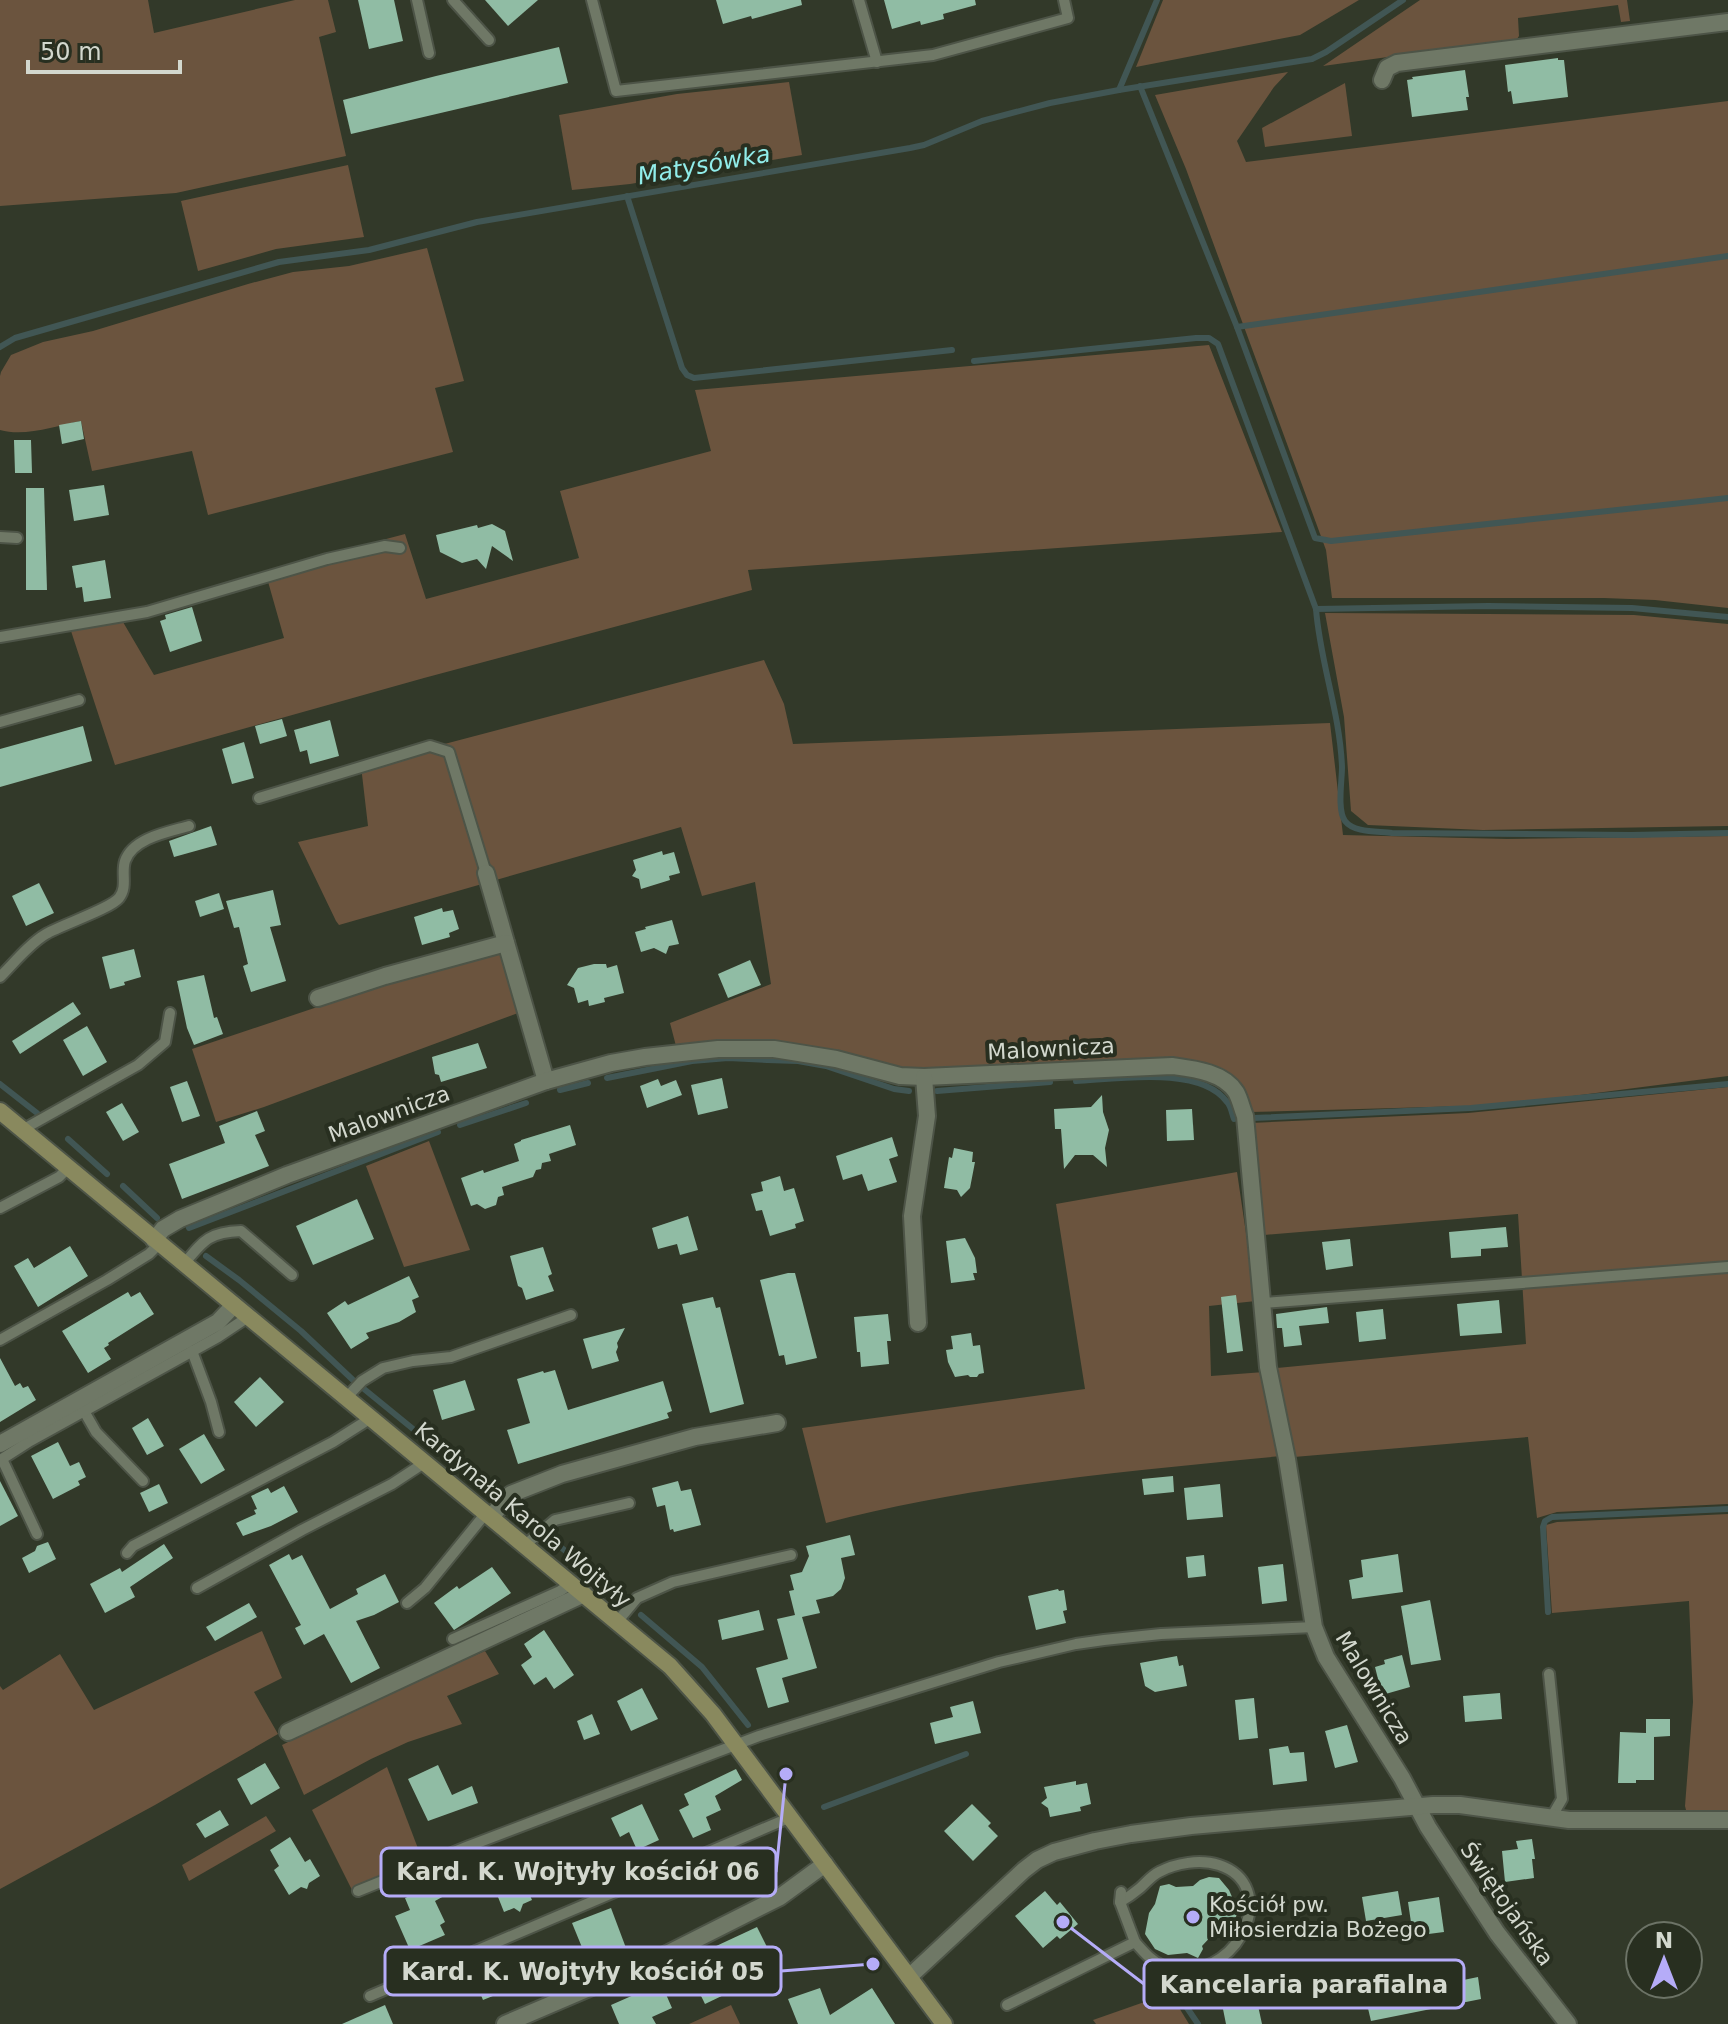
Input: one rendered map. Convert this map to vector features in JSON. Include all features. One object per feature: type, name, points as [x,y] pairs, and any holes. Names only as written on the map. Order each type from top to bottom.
[{"type":"street","points":[[1382,80],[1384,71],[1397,63],[1728,22]]},
{"type":"street","points":[[486,873],[546,1081]]},
{"type":"street","points":[[318,998],[506,943]]},
{"type":"street","name":"Malownicza","points":[[157,1242],[163,1229],[180,1219],[287,1175],[546,1081],[645,1057],[718,1049],[774,1049],[807,1053],[900,1076],[1172,1066],[1195,1069],[1224,1081],[1235,1091],[1245,1116],[1268,1367],[1287,1459],[1314,1627],[1326,1657],[1402,1778],[1415,1805]]},
{"type":"street","points":[[918,1323],[912,1216],[927,1116],[924,1077]]},
{"type":"street","name":"Kardynała Karola Wojtyły","points":[[0,1111],[248,1317],[354,1390],[371,1418],[670,1666],[737,1745],[942,2023]]},
{"type":"street","points":[[0,1444],[218,1322],[234,1305]]},
{"type":"street","points":[[488,1515],[511,1494],[562,1474],[695,1437],[777,1423]]},
{"type":"street","points":[[288,1732],[578,1589]]},
{"type":"street","points":[[909,1977],[1037,1860],[1095,1841],[1191,1826],[1415,1805],[1460,1805],[1597,1821],[1728,1820]]},
{"type":"street","name":"Świętojańska","points":[[1415,1805],[1497,1933],[1568,2024]]},
{"type":"street","points":[[505,2024],[671,1952],[780,1897],[825,1864]]},
{"type":"lane","points":[[417,0],[429,53]]},
{"type":"lane","points":[[453,0],[489,40]]},
{"type":"lane","points":[[592,0],[616,91],[933,55],[1068,18],[1064,0]]},
{"type":"lane","points":[[859,0],[877,62]]},
{"type":"lane","points":[[0,537],[17,538]]},
{"type":"lane","points":[[0,637],[147,612],[327,559],[385,546],[400,548]]},
{"type":"lane","points":[[0,722],[79,700]]},
{"type":"lane","points":[[259,798],[430,746],[449,752],[486,873]]},
{"type":"lane","points":[[0,977],[46,934],[119,899],[124,885],[125,861],[136,847],[152,838],[189,826]]},
{"type":"lane","points":[[22,1130],[138,1065],[165,1042],[170,1013]]},
{"type":"lane","points":[[0,1208],[59,1177],[68,1168]]},
{"type":"lane","points":[[184,1264],[204,1239],[222,1231],[241,1231],[292,1275]]},
{"type":"lane","points":[[0,1340],[149,1254],[157,1242]]},
{"type":"lane","points":[[1263,1303],[1728,1267]]},
{"type":"lane","points":[[354,1390],[383,1368],[451,1357],[571,1315]]},
{"type":"lane","points":[[37,1534],[2,1459],[248,1317]]},
{"type":"lane","points":[[192,1351],[219,1432]]},
{"type":"lane","points":[[84,1411],[96,1432],[143,1481]]},
{"type":"lane","points":[[127,1553],[133,1546],[333,1442],[371,1418]]},
{"type":"lane","points":[[197,1588],[392,1484],[424,1463]]},
{"type":"lane","points":[[525,1545],[555,1520],[629,1503]]},
{"type":"lane","points":[[407,1603],[425,1588],[488,1515]]},
{"type":"lane","points":[[617,1622],[637,1598],[673,1582],[791,1555]]},
{"type":"lane","points":[[453,1639],[560,1591],[578,1589]]},
{"type":"lane","points":[[358,1891],[774,1731],[999,1662],[1076,1644],[1161,1634],[1314,1627]]},
{"type":"lane","points":[[1549,1674],[1562,1799],[1551,1818]]},
{"type":"lane","points":[[370,1996],[791,1817]]},
{"type":"lane","points":[[1212,1863],[1231,1870],[1247,1891],[1249,1915],[1246,1929],[1234,1948],[1205,1967],[1188,1970],[1165,1968],[1135,1942],[1121,1897],[1139,1889],[1162,1870],[1185,1864],[1212,1863]]},
{"type":"lane","points":[[1007,2005],[1135,1942]]},
{"type":"shaded area","points":[[0,0],[148,0],[154,33],[295,0],[328,0],[336,32],[319,37],[346,156],[176,193],[0,206]]},
{"type":"shaded area","points":[[1163,0],[1359,0],[1300,35],[1136,67]]},
{"type":"shaded area","points":[[1420,0],[1627,0],[1630,21],[1621,22],[1618,5],[1518,18],[1517,39],[1323,66]]},
{"type":"shaded area","points":[[1288,72],[1237,141],[1246,162],[1728,101],[1728,608],[1604,598],[1332,598],[1326,550],[1186,169],[1155,95]]},
{"type":"shaded area","points":[[789,82],[802,155],[630,184],[572,190],[559,115],[677,94]]},
{"type":"shaded area","points":[[1345,83],[1352,136],[1265,147],[1262,128]]},
{"type":"shaded area","points":[[348,165],[364,237],[276,249],[198,271],[181,201]]},
{"type":"shaded area","points":[[427,248],[464,381],[435,388],[453,452],[208,515],[192,451],[92,471],[81,421],[30,432],[0,430],[0,376],[11,355],[43,342],[93,331],[293,272],[349,266]]},
{"type":"shaded area","points":[[1209,345],[1282,532],[748,570],[752,590],[115,765],[71,631],[123,622],[154,675],[284,638],[265,571],[405,534],[426,599],[579,558],[560,491],[711,451],[695,390]]},
{"type":"shaded area","points":[[1325,613],[1634,615],[1728,624],[1728,826],[1483,830],[1368,825],[1351,811],[1344,717]]},
{"type":"shaded area","points":[[764,660],[784,704],[793,744],[1330,723],[1343,835],[1507,839],[1728,836],[1728,1076],[1503,1105],[1250,1112],[1196,1063],[1137,1059],[932,1071],[893,1070],[798,1044],[676,1046],[670,1023],[771,984],[755,882],[702,896],[681,827],[339,925],[336,921],[298,842],[368,826],[361,766]]},
{"type":"shaded area","points":[[502,952],[518,1013],[216,1122],[192,1049],[386,984]]},
{"type":"shaded area","points":[[1728,1087],[1728,1504],[1557,1512],[1537,1518],[1528,1437],[1294,1457],[1277,1368],[1526,1344],[1518,1214],[1264,1235],[1251,1123],[1468,1113]]},
{"type":"shaded area","points":[[429,1141],[470,1250],[404,1267],[366,1166]]},
{"type":"shaded area","points":[[1237,1172],[1256,1301],[1209,1306],[1211,1376],[1264,1372],[1281,1456],[995,1489],[938,1498],[826,1523],[802,1428],[1085,1389],[1056,1204]]},
{"type":"shaded area","points":[[1728,1514],[1728,1813],[1687,1814],[1685,1806],[1693,1702],[1689,1601],[1552,1613],[1546,1525]]},
{"type":"shaded area","points":[[262,1631],[282,1678],[254,1692],[278,1734],[0,1889],[0,1686],[3,1690],[60,1654],[94,1710]]},
{"type":"shaded area","points":[[485,1651],[499,1674],[447,1696],[462,1724],[408,1742],[304,1795],[282,1745],[392,1691]]},
{"type":"shaded area","points":[[387,1767],[422,1859],[353,1892],[312,1810]]},
{"type":"shaded area","points":[[266,1816],[276,1831],[189,1881],[182,1865]]},
{"type":"shaded area","points":[[1170,1993],[1189,2024],[1096,2024],[1093,2020]]},
{"type":"shaded area","points":[[731,2005],[740,2024],[689,2024]]},
{"type":"building","points":[[358,0],[394,0],[403,41],[369,49]]},
{"type":"building","points":[[485,0],[538,0],[508,26]]},
{"type":"building","points":[[716,0],[801,0],[802,5],[723,24]]},
{"type":"building","points":[[884,0],[975,0],[976,5],[943,14],[944,19],[921,25],[920,21],[892,29]]},
{"type":"building","points":[[559,47],[568,83],[351,134],[343,100]]},
{"type":"building","points":[[1558,58],[1564,60],[1568,97],[1513,104],[1511,91],[1508,92],[1505,65]]},
{"type":"building","points":[[1465,70],[1468,110],[1412,117],[1407,80]]},
{"type":"building","points":[[81,421],[84,439],[62,444],[59,425]]},
{"type":"building","points":[[14,440],[31,440],[32,473],[15,473]]},
{"type":"building","points":[[104,485],[109,515],[74,521],[69,490]]},
{"type":"building","points":[[26,488],[44,488],[47,590],[26,590]]},
{"type":"building","points":[[492,524],[505,531],[513,561],[492,546],[486,569],[477,559],[462,563],[440,552],[436,535]]},
{"type":"building","points":[[105,560],[111,598],[84,602],[82,587],[76,588],[72,566]]},
{"type":"building","points":[[192,607],[202,641],[170,652],[160,621],[166,619],[165,615]]},
{"type":"building","points":[[282,719],[287,736],[260,744],[255,726]]},
{"type":"building","points":[[330,720],[339,756],[310,764],[307,750],[300,752],[294,730]]},
{"type":"building","points":[[83,726],[92,761],[0,787],[0,749]]},
{"type":"building","points":[[244,742],[254,778],[232,784],[222,749]]},
{"type":"building","points":[[211,826],[217,845],[174,857],[169,841]]},
{"type":"building","points":[[662,851],[663,855],[674,852],[680,873],[669,876],[670,880],[641,889],[639,879],[632,876],[636,870],[633,860]]},
{"type":"building","points":[[39,883],[54,913],[26,926],[12,896]]},
{"type":"building","points":[[273,890],[281,925],[270,927],[286,981],[251,992],[243,966],[248,964],[239,927],[234,928],[226,901]]},
{"type":"building","points":[[219,893],[224,909],[200,917],[195,901]]},
{"type":"building","points":[[442,908],[443,912],[453,910],[459,929],[449,933],[450,937],[422,945],[414,917]]},
{"type":"building","points":[[672,920],[679,944],[669,946],[666,954],[654,948],[641,952],[635,932]]},
{"type":"building","points":[[134,949],[141,977],[110,989],[102,957]]},
{"type":"building","points":[[750,960],[761,985],[728,998],[718,974]]},
{"type":"building","points":[[606,964],[607,968],[617,965],[624,993],[589,1006],[588,1000],[578,1003],[574,988],[567,985],[578,968]]},
{"type":"building","points":[[204,975],[214,1018],[217,1017],[223,1034],[194,1045],[187,1028],[177,981]]},
{"type":"building","points":[[73,1002],[81,1014],[20,1054],[12,1041]]},
{"type":"building","points":[[87,1026],[107,1062],[83,1076],[63,1040]]},
{"type":"building","points":[[478,1043],[487,1068],[441,1082],[439,1075],[435,1074],[432,1057]]},
{"type":"building","points":[[722,1078],[728,1108],[698,1115],[691,1085]]},
{"type":"building","points":[[658,1079],[661,1086],[676,1080],[682,1095],[647,1108],[640,1086]]},
{"type":"building","points":[[187,1081],[200,1116],[182,1122],[170,1087]]},
{"type":"building","points":[[1102,1095],[1109,1130],[1105,1148],[1107,1167],[1093,1155],[1075,1155],[1064,1169],[1061,1129],[1055,1129],[1054,1109],[1091,1107]]},
{"type":"building","points":[[122,1103],[139,1132],[123,1141],[106,1112]]},
{"type":"building","points":[[1192,1109],[1194,1140],[1167,1141],[1166,1110]]},
{"type":"building","points":[[257,1111],[265,1131],[255,1135],[269,1166],[182,1199],[169,1164],[225,1143],[219,1126]]},
{"type":"building","points":[[570,1125],[576,1145],[549,1154],[551,1161],[542,1163],[541,1169],[536,1170],[533,1177],[502,1187],[504,1195],[498,1197],[496,1205],[485,1209],[477,1204],[471,1206],[461,1178],[519,1161],[514,1144]]},
{"type":"building","points":[[892,1137],[898,1156],[889,1159],[897,1182],[868,1191],[862,1174],[843,1180],[836,1156]]},
{"type":"building","points":[[954,1148],[973,1152],[972,1162],[975,1162],[970,1188],[961,1197],[957,1190],[944,1188],[949,1157],[952,1158]]},
{"type":"building","points":[[780,1176],[784,1191],[794,1188],[804,1221],[795,1224],[796,1228],[770,1236],[762,1210],[756,1211],[751,1194],[763,1191],[761,1182]]},
{"type":"building","points":[[357,1199],[374,1239],[313,1265],[296,1226]]},
{"type":"building","points":[[688,1216],[698,1250],[680,1255],[677,1244],[658,1249],[652,1228]]},
{"type":"building","points":[[1506,1227],[1508,1247],[1481,1249],[1481,1256],[1451,1258],[1449,1232]]},
{"type":"building","points":[[965,1238],[975,1258],[975,1280],[951,1283],[946,1241]]},
{"type":"building","points":[[1350,1239],[1353,1266],[1326,1270],[1322,1242]]},
{"type":"building","points":[[70,1246],[88,1276],[38,1307],[14,1266],[28,1258],[34,1268]]},
{"type":"building","points":[[543,1247],[554,1291],[526,1300],[522,1288],[518,1286],[510,1256]]},
{"type":"building","points":[[795,1273],[817,1358],[786,1365],[784,1355],[779,1356],[760,1280]]},
{"type":"building","points":[[409,1276],[419,1297],[412,1300],[416,1312],[399,1322],[366,1333],[369,1338],[351,1349],[327,1313],[345,1301],[348,1305]]},
{"type":"building","points":[[128,1292],[131,1297],[140,1292],[154,1314],[108,1343],[104,1348],[111,1359],[88,1373],[62,1331]]},
{"type":"building","points":[[1236,1295],[1243,1351],[1227,1353],[1221,1297]]},
{"type":"building","points":[[713,1297],[716,1308],[720,1307],[744,1404],[710,1413],[682,1304]]},
{"type":"building","points":[[1499,1300],[1502,1333],[1460,1336],[1457,1304]]},
{"type":"building","points":[[1327,1307],[1329,1323],[1299,1326],[1302,1345],[1284,1347],[1282,1328],[1277,1328],[1276,1314]]},
{"type":"building","points":[[1383,1309],[1386,1339],[1359,1342],[1356,1312]]},
{"type":"building","points":[[888,1314],[891,1341],[887,1341],[889,1364],[861,1367],[854,1317]]},
{"type":"building","points":[[625,1328],[617,1343],[619,1361],[592,1369],[583,1339]]},
{"type":"building","points":[[971,1333],[973,1346],[980,1345],[984,1373],[977,1377],[955,1377],[946,1350],[953,1349],[951,1336]]},
{"type":"building","points":[[0,1358],[15,1386],[20,1383],[23,1388],[28,1386],[36,1400],[0,1422]]},
{"type":"building","points":[[555,1370],[568,1410],[663,1381],[672,1411],[667,1413],[669,1418],[518,1464],[507,1430],[530,1423],[517,1379]]},
{"type":"building","points":[[260,1377],[284,1402],[256,1427],[234,1402]]},
{"type":"building","points":[[465,1380],[475,1410],[442,1420],[433,1390]]},
{"type":"building","points":[[148,1418],[164,1446],[147,1455],[132,1428]]},
{"type":"building","points":[[204,1434],[225,1470],[201,1484],[179,1449]]},
{"type":"building","points":[[58,1442],[70,1466],[79,1462],[86,1477],[78,1481],[80,1485],[53,1499],[31,1456]]},
{"type":"building","points":[[1173,1476],[1174,1492],[1144,1495],[1142,1479]]},
{"type":"building","points":[[0,1481],[18,1516],[0,1526]]},
{"type":"building","points":[[678,1481],[681,1491],[691,1489],[701,1525],[674,1532],[670,1530],[665,1505],[657,1507],[652,1488]]},
{"type":"building","points":[[159,1484],[168,1503],[149,1512],[140,1493]]},
{"type":"building","points":[[1220,1484],[1223,1517],[1187,1520],[1184,1488]]},
{"type":"building","points":[[284,1486],[298,1512],[243,1536],[236,1523],[256,1514],[251,1496],[268,1488],[271,1493]]},
{"type":"building","points":[[850,1535],[855,1555],[841,1558],[845,1578],[841,1589],[833,1596],[816,1600],[820,1613],[802,1617],[817,1668],[782,1678],[789,1702],[768,1708],[756,1668],[788,1659],[777,1619],[795,1615],[789,1591],[794,1590],[790,1575],[802,1572],[809,1556],[806,1546]]},
{"type":"building","points":[[48,1542],[56,1559],[29,1573],[22,1558]]},
{"type":"building","points":[[164,1544],[173,1558],[130,1587],[135,1597],[105,1613],[90,1584],[120,1568],[122,1572]]},
{"type":"building","points":[[289,1554],[292,1560],[302,1555],[330,1609],[358,1594],[356,1589],[385,1574],[399,1602],[356,1621],[380,1668],[351,1683],[324,1634],[304,1645],[295,1628],[301,1625],[269,1565]]},
{"type":"building","points":[[1398,1554],[1403,1592],[1352,1599],[1349,1580],[1363,1577],[1361,1560]]},
{"type":"building","points":[[1204,1555],[1206,1576],[1188,1578],[1186,1557]]},
{"type":"building","points":[[1283,1564],[1287,1601],[1262,1604],[1258,1567]]},
{"type":"building","points":[[492,1567],[511,1593],[454,1630],[434,1603]]},
{"type":"building","points":[[1064,1590],[1066,1623],[1036,1630],[1028,1596]]},
{"type":"building","points":[[1430,1600],[1441,1660],[1411,1665],[1401,1606]]},
{"type":"building","points":[[249,1603],[257,1617],[215,1641],[206,1627]]},
{"type":"building","points":[[759,1610],[764,1630],[722,1640],[718,1620]]},
{"type":"building","points":[[544,1630],[574,1675],[554,1689],[546,1677],[534,1685],[521,1665],[532,1657],[524,1644]]},
{"type":"building","points":[[1402,1655],[1410,1687],[1382,1695],[1375,1667],[1385,1664],[1384,1660]]},
{"type":"building","points":[[1177,1656],[1179,1666],[1183,1665],[1187,1686],[1155,1692],[1145,1686],[1140,1663]]},
{"type":"building","points":[[642,1688],[658,1719],[631,1731],[617,1701]]},
{"type":"building","points":[[1500,1693],[1502,1719],[1465,1722],[1463,1696]]},
{"type":"building","points":[[1254,1698],[1258,1738],[1239,1740],[1235,1700]]},
{"type":"building","points":[[973,1701],[981,1733],[935,1744],[930,1723],[953,1717],[950,1707]]},
{"type":"building","points":[[592,1714],[600,1734],[584,1740],[577,1721]]},
{"type":"building","points":[[1646,1719],[1670,1719],[1670,1736],[1654,1737],[1654,1780],[1618,1783],[1620,1732],[1646,1733]]},
{"type":"building","points":[[1347,1725],[1358,1762],[1335,1768],[1325,1731]]},
{"type":"building","points":[[1288,1746],[1290,1753],[1304,1752],[1307,1781],[1273,1785],[1269,1749]]},
{"type":"building","points":[[265,1763],[280,1788],[251,1805],[237,1779]]},
{"type":"building","points":[[438,1765],[452,1795],[472,1786],[478,1803],[428,1821],[408,1779]]},
{"type":"building","points":[[736,1769],[742,1780],[715,1796],[721,1810],[706,1817],[711,1830],[693,1838],[679,1810],[689,1805],[684,1794]]},
{"type":"building","points":[[1076,1781],[1076,1785],[1087,1783],[1091,1804],[1080,1807],[1081,1811],[1050,1817],[1048,1808],[1041,1803],[1047,1798],[1044,1787]]},
{"type":"building","points":[[642,1804],[659,1840],[637,1850],[629,1832],[620,1837],[611,1818]]},
{"type":"building","points":[[972,1804],[991,1823],[988,1826],[998,1836],[973,1861],[944,1831]]},
{"type":"building","points":[[220,1810],[229,1825],[205,1838],[196,1824]]},
{"type":"building","points":[[290,1837],[305,1862],[310,1859],[320,1876],[309,1883],[307,1889],[301,1887],[289,1895],[274,1870],[279,1866],[270,1850]]},
{"type":"building","points":[[1532,1839],[1534,1878],[1505,1882],[1502,1851],[1518,1849],[1516,1841]]},
{"type":"building","points":[[510,1850],[532,1900],[523,1904],[520,1912],[514,1908],[504,1912],[484,1862]]},
{"type":"building","points":[[457,1875],[462,1886],[435,1901],[445,1922],[440,1925],[445,1935],[410,1950],[395,1916],[410,1910],[405,1898]]},
{"type":"building","name":"Kościół pw. Miłosierdzia Bożego","points":[[1209,1877],[1219,1878],[1229,1890],[1237,1914],[1233,1925],[1216,1931],[1202,1946],[1198,1958],[1187,1953],[1168,1955],[1155,1949],[1145,1934],[1149,1913],[1160,1886],[1193,1886]]},
{"type":"building","points":[[1045,1891],[1057,1905],[1060,1902],[1078,1924],[1043,1948],[1015,1916]]},
{"type":"building","points":[[1398,1891],[1402,1915],[1366,1921],[1362,1897]]},
{"type":"building","points":[[1439,1897],[1444,1932],[1413,1936],[1408,1902]]},
{"type":"building","points":[[611,1908],[626,1948],[588,1962],[572,1923]]},
{"type":"building","points":[[757,1927],[778,1969],[705,2004],[684,1961]]},
{"type":"building","points":[[508,1958],[520,1985],[483,2000],[472,1973]]},
{"type":"building","points":[[1478,1977],[1481,1999],[1371,2021],[1366,2000]]},
{"type":"building","points":[[661,1983],[672,2008],[652,2017],[656,2024],[619,2024],[611,2005]]},
{"type":"building","points":[[820,1988],[830,2015],[872,1988],[895,2024],[798,2024],[788,1999]]},
{"type":"building","points":[[1251,1992],[1253,2002],[1257,2001],[1262,2024],[1226,2024],[1221,1999]]},
{"type":"building","points":[[385,2005],[393,2024],[342,2024]]},
{"type":"waterway","points":[[1119,90],[1157,0]]},
{"type":"waterway","name":"Matysówka","points":[[0,347],[15,338],[279,262],[369,250],[477,222],[910,148],[982,121],[1050,103],[1312,59],[1403,0]]},
{"type":"waterway","points":[[1140,86],[1237,327],[1728,256]]},
{"type":"waterway","points":[[627,196],[682,368],[687,375],[694,378],[952,350]]},
{"type":"waterway","points":[[1237,327],[1315,538],[1331,541],[1728,498]]},
{"type":"waterway","points":[[974,361],[1196,338],[1209,338],[1218,344],[1316,609],[1340,747],[1341,810],[1349,825],[1360,830],[1392,833],[1728,833]]},
{"type":"waterway","points":[[1316,609],[1488,606],[1632,608],[1728,617]]},
{"type":"waterway","points":[[607,1078],[692,1061],[728,1058],[798,1061],[826,1066],[894,1089],[909,1091]]},
{"type":"waterway","points":[[1076,1081],[1157,1077],[1198,1083],[1215,1090],[1227,1102],[1234,1119]]},
{"type":"waterway","points":[[937,1091],[1050,1082]]},
{"type":"waterway","points":[[560,1090],[588,1083]]},
{"type":"waterway","points":[[0,1084],[37,1113]]},
{"type":"waterway","points":[[1253,1118],[1471,1108],[1728,1084]]},
{"type":"waterway","points":[[460,1125],[526,1103]]},
{"type":"waterway","points":[[189,1228],[438,1132]]},
{"type":"waterway","points":[[68,1139],[107,1174]]},
{"type":"waterway","points":[[123,1186],[157,1218]]},
{"type":"waterway","points":[[206,1256],[301,1331],[353,1380],[494,1495]]},
{"type":"waterway","points":[[511,1508],[533,1525]]},
{"type":"waterway","points":[[1548,1612],[1545,1521],[1552,1517],[1728,1509]]},
{"type":"waterway","points":[[551,1539],[622,1598]]},
{"type":"waterway","points":[[641,1615],[702,1667],[748,1725]]},
{"type":"waterway","points":[[824,1807],[966,1754]]},
{"type":"waterway","points":[[1177,1993],[1198,2024]]},
{"type":"place","name":"Kard. K. Wojtyły kościół 06","points":[[786,1774]]},
{"type":"place","name":"Kościół pw. Miłosierdzia Bożego","points":[[1193,1917]]},
{"type":"place","name":"Kancelaria parafialna","points":[[1063,1922]]},
{"type":"place","name":"Kard. K. Wojtyły kościół 05","points":[[873,1964]]}]
